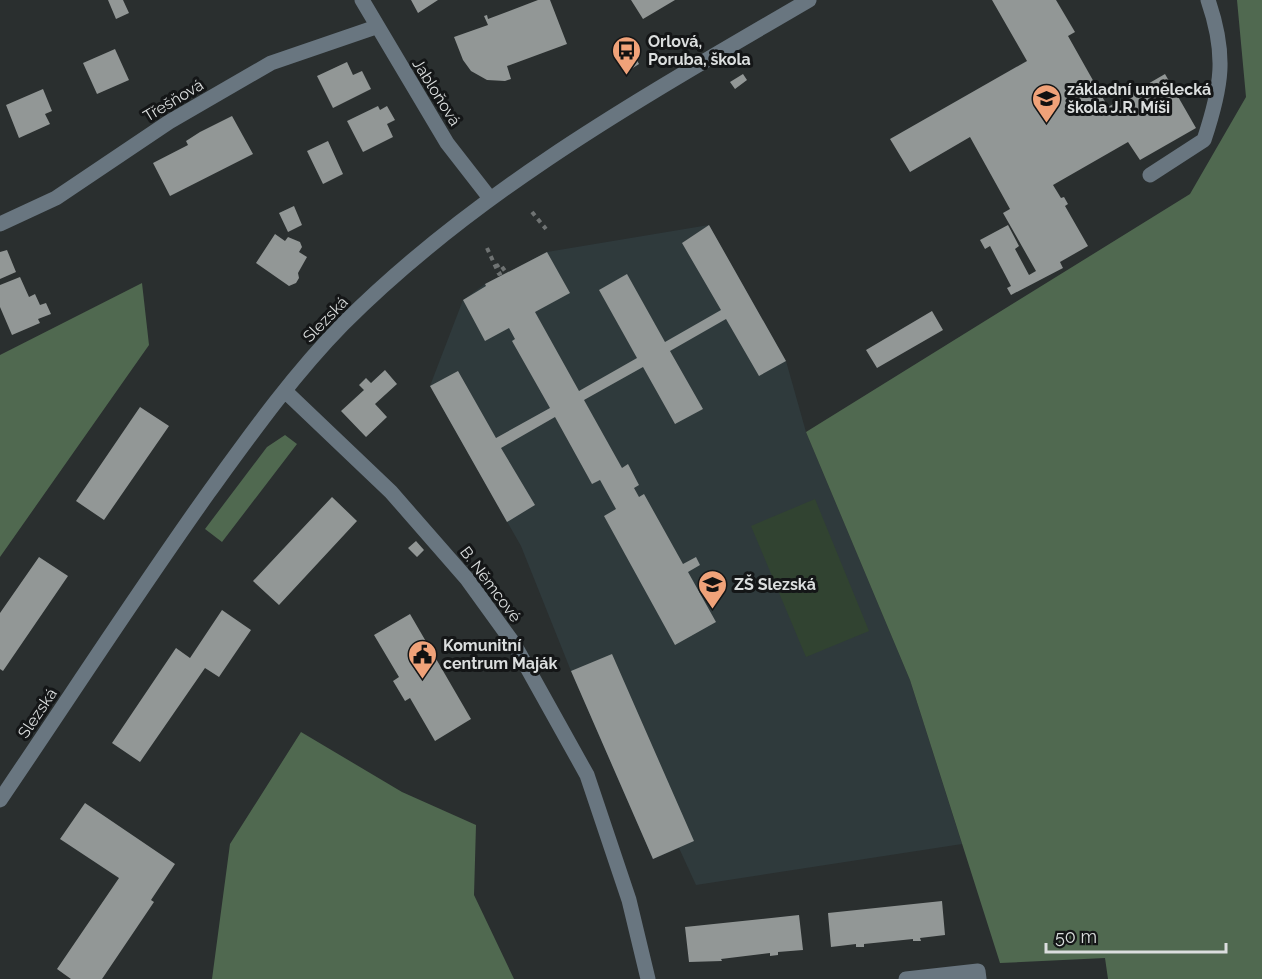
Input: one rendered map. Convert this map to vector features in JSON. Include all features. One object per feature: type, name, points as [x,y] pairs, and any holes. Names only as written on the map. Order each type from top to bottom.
[{"type":"street","name":"Jabloňová","points":[[362,0],[447,143],[489,197]]},
{"type":"street","name":"Slezská","points":[[0,800],[168,549],[285,391],[369,299],[442,234],[489,197],[643,97],[809,0]]},
{"type":"street","points":[[1150,175],[1204,140],[1222,71],[1217,27],[1208,0]]},
{"type":"street","name":"Třešňová","points":[[0,224],[56,198],[169,122],[271,63],[376,27]]},
{"type":"street","name":"B. Němcové","points":[[285,391],[391,492],[467,579],[514,644],[587,775],[629,900],[648,979]]},
{"type":"street","points":[[906,979],[978,971],[980,979]]},
{"type":"path","points":[[532,212],[546,229]]},
{"type":"path","points":[[487,248],[497,266],[500,264],[505,271],[503,273]]},
{"type":"shaded area","name":"ZŠ Slezská","points":[[709,225],[786,361],[806,432],[910,680],[962,844],[696,885],[679,848],[653,859],[571,671],[521,546],[430,386],[463,300],[485,284],[547,252]]},
{"type":"green space","points":[[1237,0],[1262,0],[1262,979],[1108,979],[1105,958],[1000,963],[910,680],[806,432],[1190,194],[1246,97]]},
{"type":"green space","points":[[142,283],[149,345],[0,557],[0,355]]},
{"type":"green space","points":[[285,435],[297,444],[222,542],[205,529],[267,447]]},
{"type":"green space","points":[[815,499],[869,631],[806,657],[751,526]]},
{"type":"green space","points":[[301,732],[402,792],[476,825],[474,895],[514,979],[212,979],[230,844]]},
{"type":"building","points":[[108,0],[123,0],[129,13],[116,19]]},
{"type":"building","points":[[411,0],[438,0],[418,13]]},
{"type":"building","points":[[538,0],[550,0],[567,44],[507,66],[511,79],[505,81],[487,80],[471,71],[463,60],[454,37],[488,25],[484,16],[487,15],[488,19]]},
{"type":"building","points":[[631,0],[675,0],[643,19]]},
{"type":"building","points":[[992,0],[1056,0],[1075,32],[1068,36],[1108,107],[1165,74],[1196,128],[1140,160],[1128,142],[1053,185],[1061,198],[1064,197],[1068,204],[1065,206],[1088,246],[1060,262],[1063,268],[1011,295],[1007,288],[1011,286],[990,246],[985,249],[980,240],[1008,225],[1019,246],[1015,249],[1029,275],[1036,271],[1003,213],[1010,209],[970,137],[910,172],[890,139],[1027,61]]},
{"type":"building","points":[[115,49],[129,80],[97,94],[83,63]]},
{"type":"building","points":[[634,55],[639,64],[625,73],[620,64]]},
{"type":"building","points":[[347,62],[353,75],[362,71],[371,89],[333,108],[317,76]]},
{"type":"building","points":[[743,74],[747,80],[735,89],[730,82]]},
{"type":"building","points":[[43,89],[52,111],[45,114],[50,124],[19,138],[6,105]]},
{"type":"building","points":[[378,106],[380,110],[387,106],[395,120],[387,124],[393,137],[363,152],[347,121]]},
{"type":"building","points":[[232,116],[253,154],[170,196],[153,163],[188,145],[186,141],[200,132]]},
{"type":"building","points":[[328,141],[343,174],[323,184],[307,151]]},
{"type":"building","points":[[294,206],[302,225],[288,232],[279,213]]},
{"type":"building","points":[[709,225],[786,361],[759,376],[726,319],[670,351],[703,409],[675,424],[643,367],[584,400],[622,468],[628,464],[639,485],[634,488],[639,497],[644,494],[683,564],[696,557],[700,565],[688,572],[716,622],[675,645],[604,516],[616,509],[600,480],[592,484],[555,417],[501,448],[535,505],[507,522],[430,386],[458,371],[496,438],[550,408],[512,341],[515,339],[509,328],[485,341],[463,300],[486,286],[485,284],[547,252],[570,293],[535,312],[579,391],[637,358],[599,290],[627,274],[665,342],[721,310],[682,243]]},
{"type":"building","points":[[275,234],[285,241],[288,237],[300,242],[302,247],[299,252],[307,257],[298,273],[299,278],[296,283],[289,286],[256,263]]},
{"type":"building","points":[[7,250],[16,272],[0,279],[0,252]]},
{"type":"building","points":[[20,277],[29,297],[35,294],[40,305],[46,303],[51,314],[38,319],[40,323],[12,335],[0,307],[0,285]]},
{"type":"building","points":[[932,311],[943,330],[877,368],[866,350]]},
{"type":"building","points":[[385,370],[397,384],[375,404],[387,417],[366,437],[341,411],[364,390],[359,385],[366,378],[371,383]]},
{"type":"building","points":[[140,407],[169,426],[104,520],[76,501]]},
{"type":"building","points":[[332,497],[357,521],[279,605],[253,581]]},
{"type":"building","points":[[416,541],[424,550],[417,557],[408,548]]},
{"type":"building","points":[[39,557],[68,576],[3,671],[0,669],[0,613]]},
{"type":"building","points":[[222,610],[251,630],[219,677],[205,668],[140,762],[112,743],[176,648],[190,658]]},
{"type":"building","name":"Komunitní centrum Maják","points":[[410,614],[471,719],[435,741],[410,698],[405,701],[393,681],[399,677],[374,635]]},
{"type":"building","points":[[612,654],[694,841],[653,859],[571,671]]},
{"type":"building","points":[[85,803],[175,864],[151,900],[154,902],[102,979],[71,979],[57,969],[119,878],[60,839]]},
{"type":"building","points":[[942,901],[945,935],[920,938],[921,941],[913,941],[913,939],[864,944],[864,947],[856,947],[856,944],[831,947],[828,913]]},
{"type":"building","points":[[799,915],[803,950],[778,952],[778,955],[770,956],[770,953],[721,959],[722,961],[689,962],[685,927]]},
{"type":"place","name":"Orlová, Poruba, škola","points":[[627,76]]},
{"type":"place","name":"základní umělecká škola J.R. Míši","points":[[1046,124]]},
{"type":"place","name":"ZŠ Slezská","points":[[713,610]]},
{"type":"place","name":"Komunitní centrum Maják","points":[[422,680]]}]
